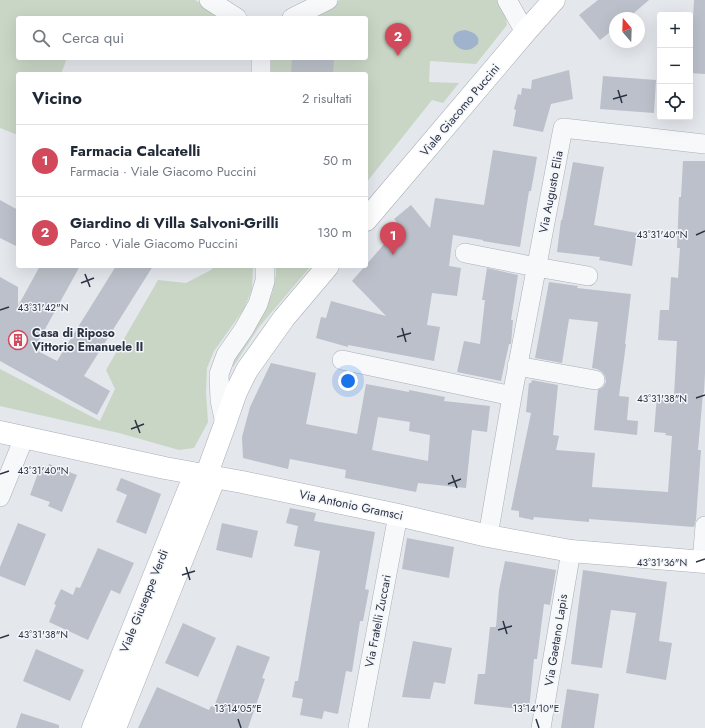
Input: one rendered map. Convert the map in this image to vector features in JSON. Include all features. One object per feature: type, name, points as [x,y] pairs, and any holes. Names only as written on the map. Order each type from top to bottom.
[{"type":"street","points":[[209,0],[234,16]]},
{"type":"street","points":[[296,16],[328,0]]},
{"type":"street","points":[[507,0],[525,32]]},
{"type":"street","name":"Viale Giacomo Puccini","points":[[368,218],[525,32],[554,0]]},
{"type":"street","points":[[261,60],[261,72]]},
{"type":"street","name":"Via Augusto Elia","points":[[488,536],[517,366],[564,128],[705,144]]},
{"type":"street","points":[[465,253],[588,276]]},
{"type":"street","points":[[225,424],[220,400],[219,374],[226,355],[244,329],[258,304],[265,281],[265,268]]},
{"type":"street","points":[[205,476],[236,392],[247,370],[284,318],[326,268]]},
{"type":"street","points":[[342,360],[512,396]]},
{"type":"street","points":[[517,366],[595,380]]},
{"type":"street","name":"Via Antonio Gramsci","points":[[0,432],[205,476],[242,482],[398,515],[488,536],[571,552],[704,562]]},
{"type":"street","points":[[0,497],[24,438]]},
{"type":"street","name":"Viale Giuseppe Verdi","points":[[93,728],[205,476]]},
{"type":"street","name":"Viale Giuseppe Verdi","points":[[115,728],[205,476]]},
{"type":"street","name":"Via Fratelli Zuccari","points":[[358,728],[398,515]]},
{"type":"street","points":[[704,562],[705,526]]},
{"type":"street","name":"Via Gaetano Lapis","points":[[541,728],[571,552]]},
{"type":"green space","points":[[0,0],[195,0],[221,16],[16,16],[16,60],[66,60],[62,72],[16,72],[16,134],[0,128]]},
{"type":"green space","points":[[340,0],[498,0],[505,11],[507,25],[476,64],[430,61],[429,82],[459,83],[443,103],[432,100],[368,180],[368,72],[261,72],[261,60],[368,60],[368,16],[302,16]]},
{"type":"green space","points":[[213,268],[253,268],[252,289],[244,309],[214,351],[207,368],[206,392],[208,422],[194,448],[179,450],[119,433],[0,406],[0,369],[100,421],[115,389],[106,370],[158,280],[186,283]]},
{"type":"green space","points":[[276,268],[309,268],[259,327],[233,367],[230,363],[261,315],[272,294]]},
{"type":"water","points":[[465,30],[477,36],[478,40],[478,44],[467,50],[458,47],[454,43],[453,39],[454,35],[458,32]]},
{"type":"building","points":[[598,0],[649,0],[635,12],[609,12],[609,33],[600,40],[579,15]]},
{"type":"building","points":[[694,0],[705,0],[705,74],[693,73]]},
{"type":"building","points":[[292,60],[334,60],[333,72],[291,72]]},
{"type":"building","points":[[569,70],[573,99],[551,104],[543,132],[513,126],[516,110],[514,109],[518,94],[521,95],[522,88],[531,89],[532,80]]},
{"type":"building","points":[[603,76],[656,80],[654,113],[600,109]]},
{"type":"building","points":[[493,150],[537,157],[531,191],[529,191],[520,247],[453,235],[449,266],[461,268],[457,296],[432,293],[427,325],[440,327],[434,361],[348,345],[348,347],[316,338],[321,317],[326,318],[331,301],[386,316],[352,281],[363,268],[368,268],[368,263],[400,226],[394,219],[411,205],[430,228],[435,198],[484,205]]},
{"type":"building","points":[[683,161],[705,161],[705,373],[698,450],[701,450],[696,520],[694,527],[589,519],[589,522],[534,517],[533,520],[519,517],[519,511],[511,510],[531,413],[526,412],[529,383],[531,383],[532,380],[558,385],[553,435],[559,436],[556,450],[595,453],[592,487],[668,492],[672,436],[665,435],[666,433],[654,432],[657,395],[674,396],[677,341],[658,340],[660,310],[669,310],[671,277],[678,278],[680,248],[677,248],[679,197],[681,197]]},
{"type":"building","points":[[573,162],[604,167],[594,225],[637,233],[632,266],[599,260],[600,257],[557,252],[561,220]]},
{"type":"building","points":[[0,200],[16,209],[16,246],[0,238]]},
{"type":"building","name":"Casa di Riposo Vittorio Emanuele II","points":[[39,268],[79,268],[34,349],[57,361],[115,268],[152,268],[84,376],[110,391],[97,415],[0,361],[0,277],[18,287],[18,306]]},
{"type":"building","points":[[487,268],[518,275],[511,320],[513,320],[511,344],[509,344],[501,381],[457,372],[464,341],[480,344],[485,300],[482,300]]},
{"type":"building","points":[[549,282],[578,286],[577,288],[631,294],[619,396],[629,397],[627,420],[638,421],[637,435],[594,430],[598,390],[603,387],[606,382],[605,376],[602,372],[592,368],[598,322],[569,319],[562,363],[535,358]]},
{"type":"building","points":[[271,363],[316,373],[306,424],[357,434],[366,384],[445,397],[444,401],[490,406],[487,432],[472,430],[466,488],[418,483],[416,492],[345,478],[346,470],[290,459],[288,469],[243,458],[242,437],[250,407]],"holes":[[[378,417],[410,422],[409,431],[430,435],[428,461],[372,450]]]},
{"type":"building","points":[[49,464],[77,475],[62,512],[48,506],[50,502],[30,495],[41,465],[47,468]]},
{"type":"building","points":[[121,478],[161,494],[146,534],[116,522],[127,495],[116,490]]},
{"type":"building","points":[[290,508],[316,513],[314,521],[375,532],[365,589],[369,590],[363,621],[360,621],[352,672],[346,671],[338,714],[324,711],[322,719],[300,715],[303,699],[292,697],[295,681],[298,681],[320,551],[294,546],[298,526],[286,523]]},
{"type":"building","points":[[18,523],[46,534],[25,586],[0,576],[0,567]]},
{"type":"building","points":[[222,523],[258,531],[252,558],[216,550]]},
{"type":"building","points":[[407,538],[454,547],[449,578],[402,569]]},
{"type":"building","points":[[98,548],[134,563],[120,594],[111,590],[88,640],[49,622],[56,605],[54,604],[61,589],[73,595],[76,587],[80,588]]},
{"type":"building","points":[[505,561],[556,570],[550,605],[544,604],[537,659],[534,659],[529,710],[474,704],[478,674],[485,674],[490,627],[496,627],[499,590]]},
{"type":"building","points":[[583,570],[667,582],[659,641],[672,643],[666,680],[626,673],[636,613],[611,610],[602,668],[571,664]]},
{"type":"building","points":[[183,623],[216,638],[198,677],[165,663]]},
{"type":"building","points":[[413,641],[452,648],[445,684],[434,682],[430,699],[402,697]]},
{"type":"building","points":[[237,645],[270,657],[262,678],[265,679],[248,728],[138,728],[157,687],[209,710],[211,706],[214,707]]},
{"type":"building","points":[[36,649],[84,670],[70,701],[23,681]]},
{"type":"building","points":[[567,689],[599,694],[594,728],[561,728]]},
{"type":"building","points":[[21,713],[59,725],[59,728],[16,728]]},
{"type":"place","name":"Giardino di Villa Salvoni-Grilli","points":[[398,56]]},
{"type":"place","name":"Farmacia Calcatelli","points":[[393,255]]},
{"type":"place","name":"Casa di Riposo Vittorio Emanuele II","points":[[18,340]]}]
